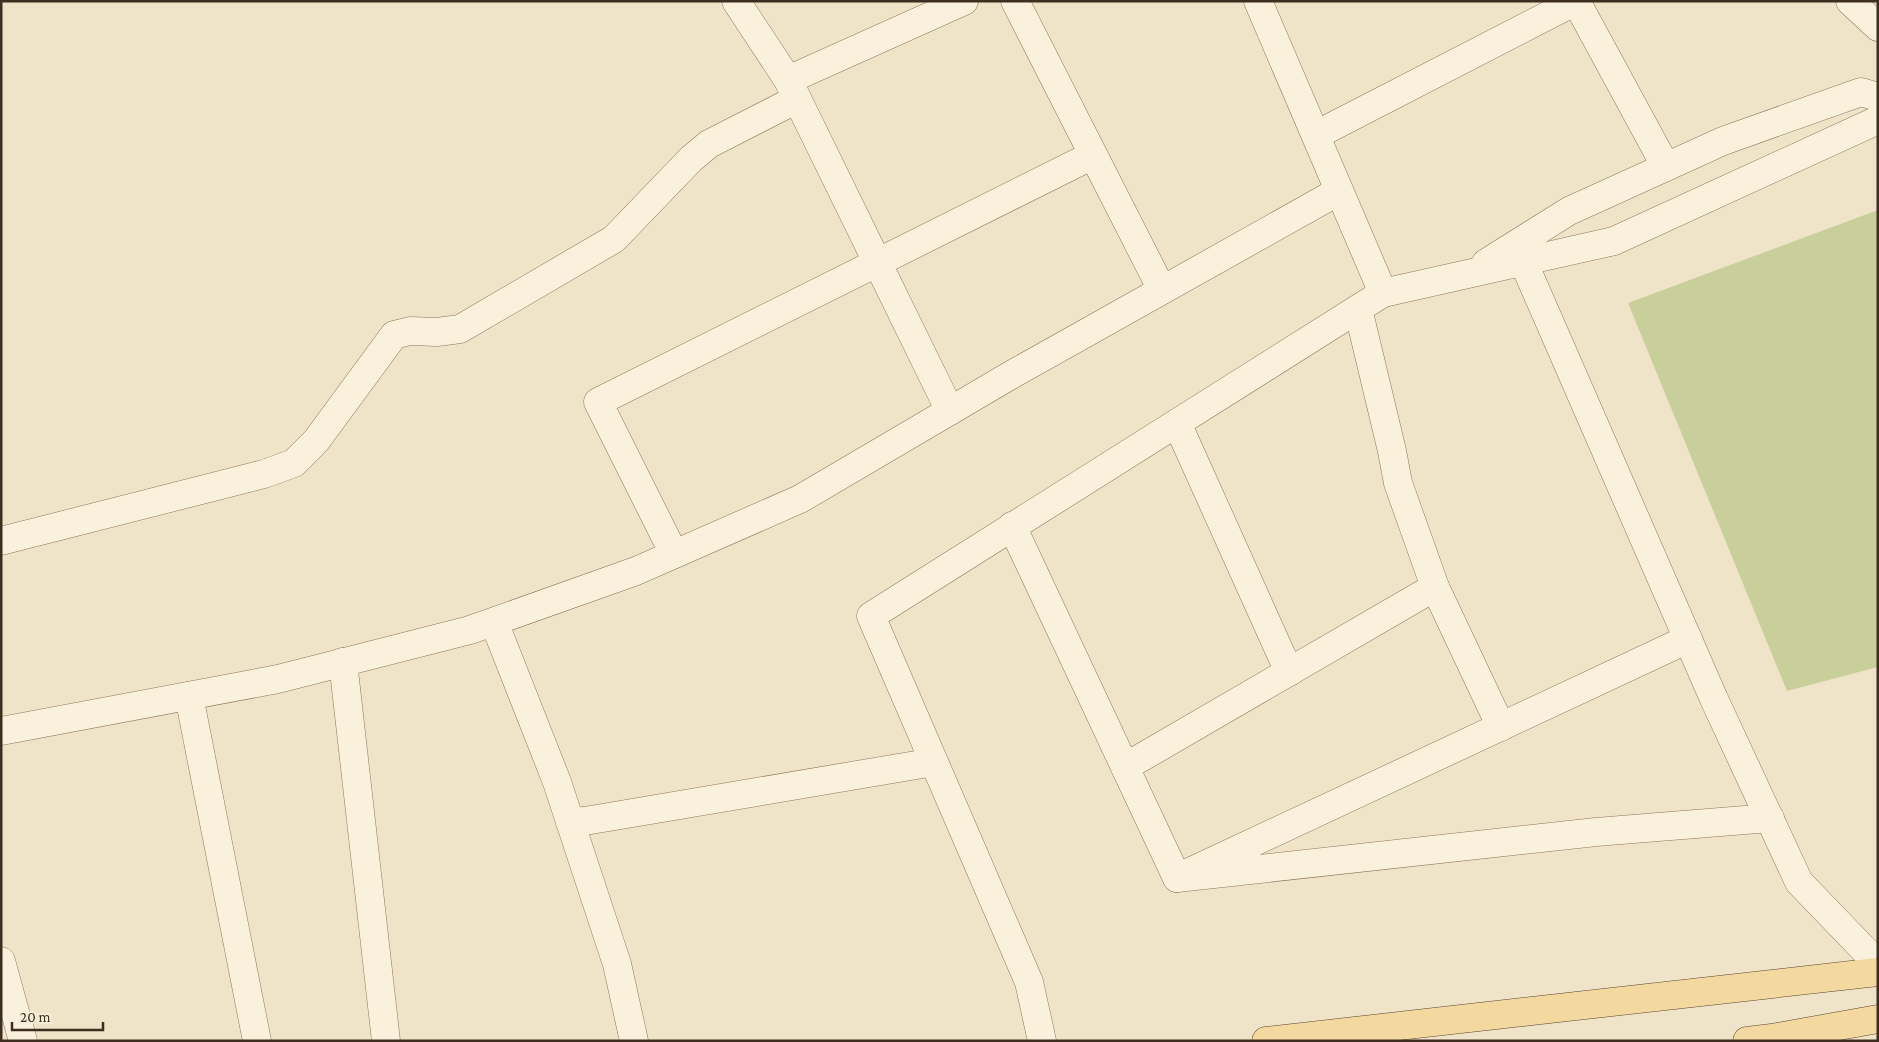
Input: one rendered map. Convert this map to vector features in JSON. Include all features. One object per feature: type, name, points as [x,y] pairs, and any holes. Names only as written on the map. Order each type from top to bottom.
[{"type":"main road","points":[[1266,1041],[1878,972]]},
{"type":"main road","points":[[1747,1041],[1878,1019]]},
{"type":"street","points":[[736,1],[793,89],[950,411]]},
{"type":"street","points":[[1,541],[264,474],[294,463],[316,441],[394,335],[410,331],[437,332],[460,329],[614,239],[691,159],[709,144],[793,89],[964,1]]},
{"type":"street","points":[[1014,1],[1162,290]]},
{"type":"street","points":[[1258,1],[1383,293]]},
{"type":"street","points":[[1316,135],[1576,1],[1666,167]]},
{"type":"street","points":[[1850,1],[1878,28]]},
{"type":"street","points":[[1468,274],[1569,211],[1724,141],[1860,92],[1878,97]]},
{"type":"street","points":[[1042,1041],[1029,982],[871,616],[1383,293],[1614,241],[1878,120]]},
{"type":"street","points":[[674,554],[598,402],[1093,155]]},
{"type":"street","points":[[1,731],[278,679],[470,630],[636,571],[800,499],[950,411],[1339,191]]},
{"type":"street","points":[[1523,261],[1714,699],[1800,882],[1878,964]]},
{"type":"street","points":[[1358,309],[1398,483],[1435,587],[1501,727]]},
{"type":"street","points":[[1177,423],[1289,672]]},
{"type":"street","points":[[1012,526],[1177,878]]},
{"type":"street","points":[[1125,767],[1435,587]]},
{"type":"street","points":[[494,622],[557,782],[617,964],[634,1041]]},
{"type":"street","points":[[1177,878],[1688,639]]},
{"type":"street","points":[[343,662],[386,1041]]},
{"type":"street","points":[[189,696],[258,1041]]},
{"type":"street","points":[[570,822],[934,762]]},
{"type":"street","points":[[1177,878],[1596,832],[1770,818]]},
{"type":"street","points":[[1,961],[23,1041]]},
{"type":"green space","points":[[1878,210],[1878,667],[1787,691],[1628,303]]}]
